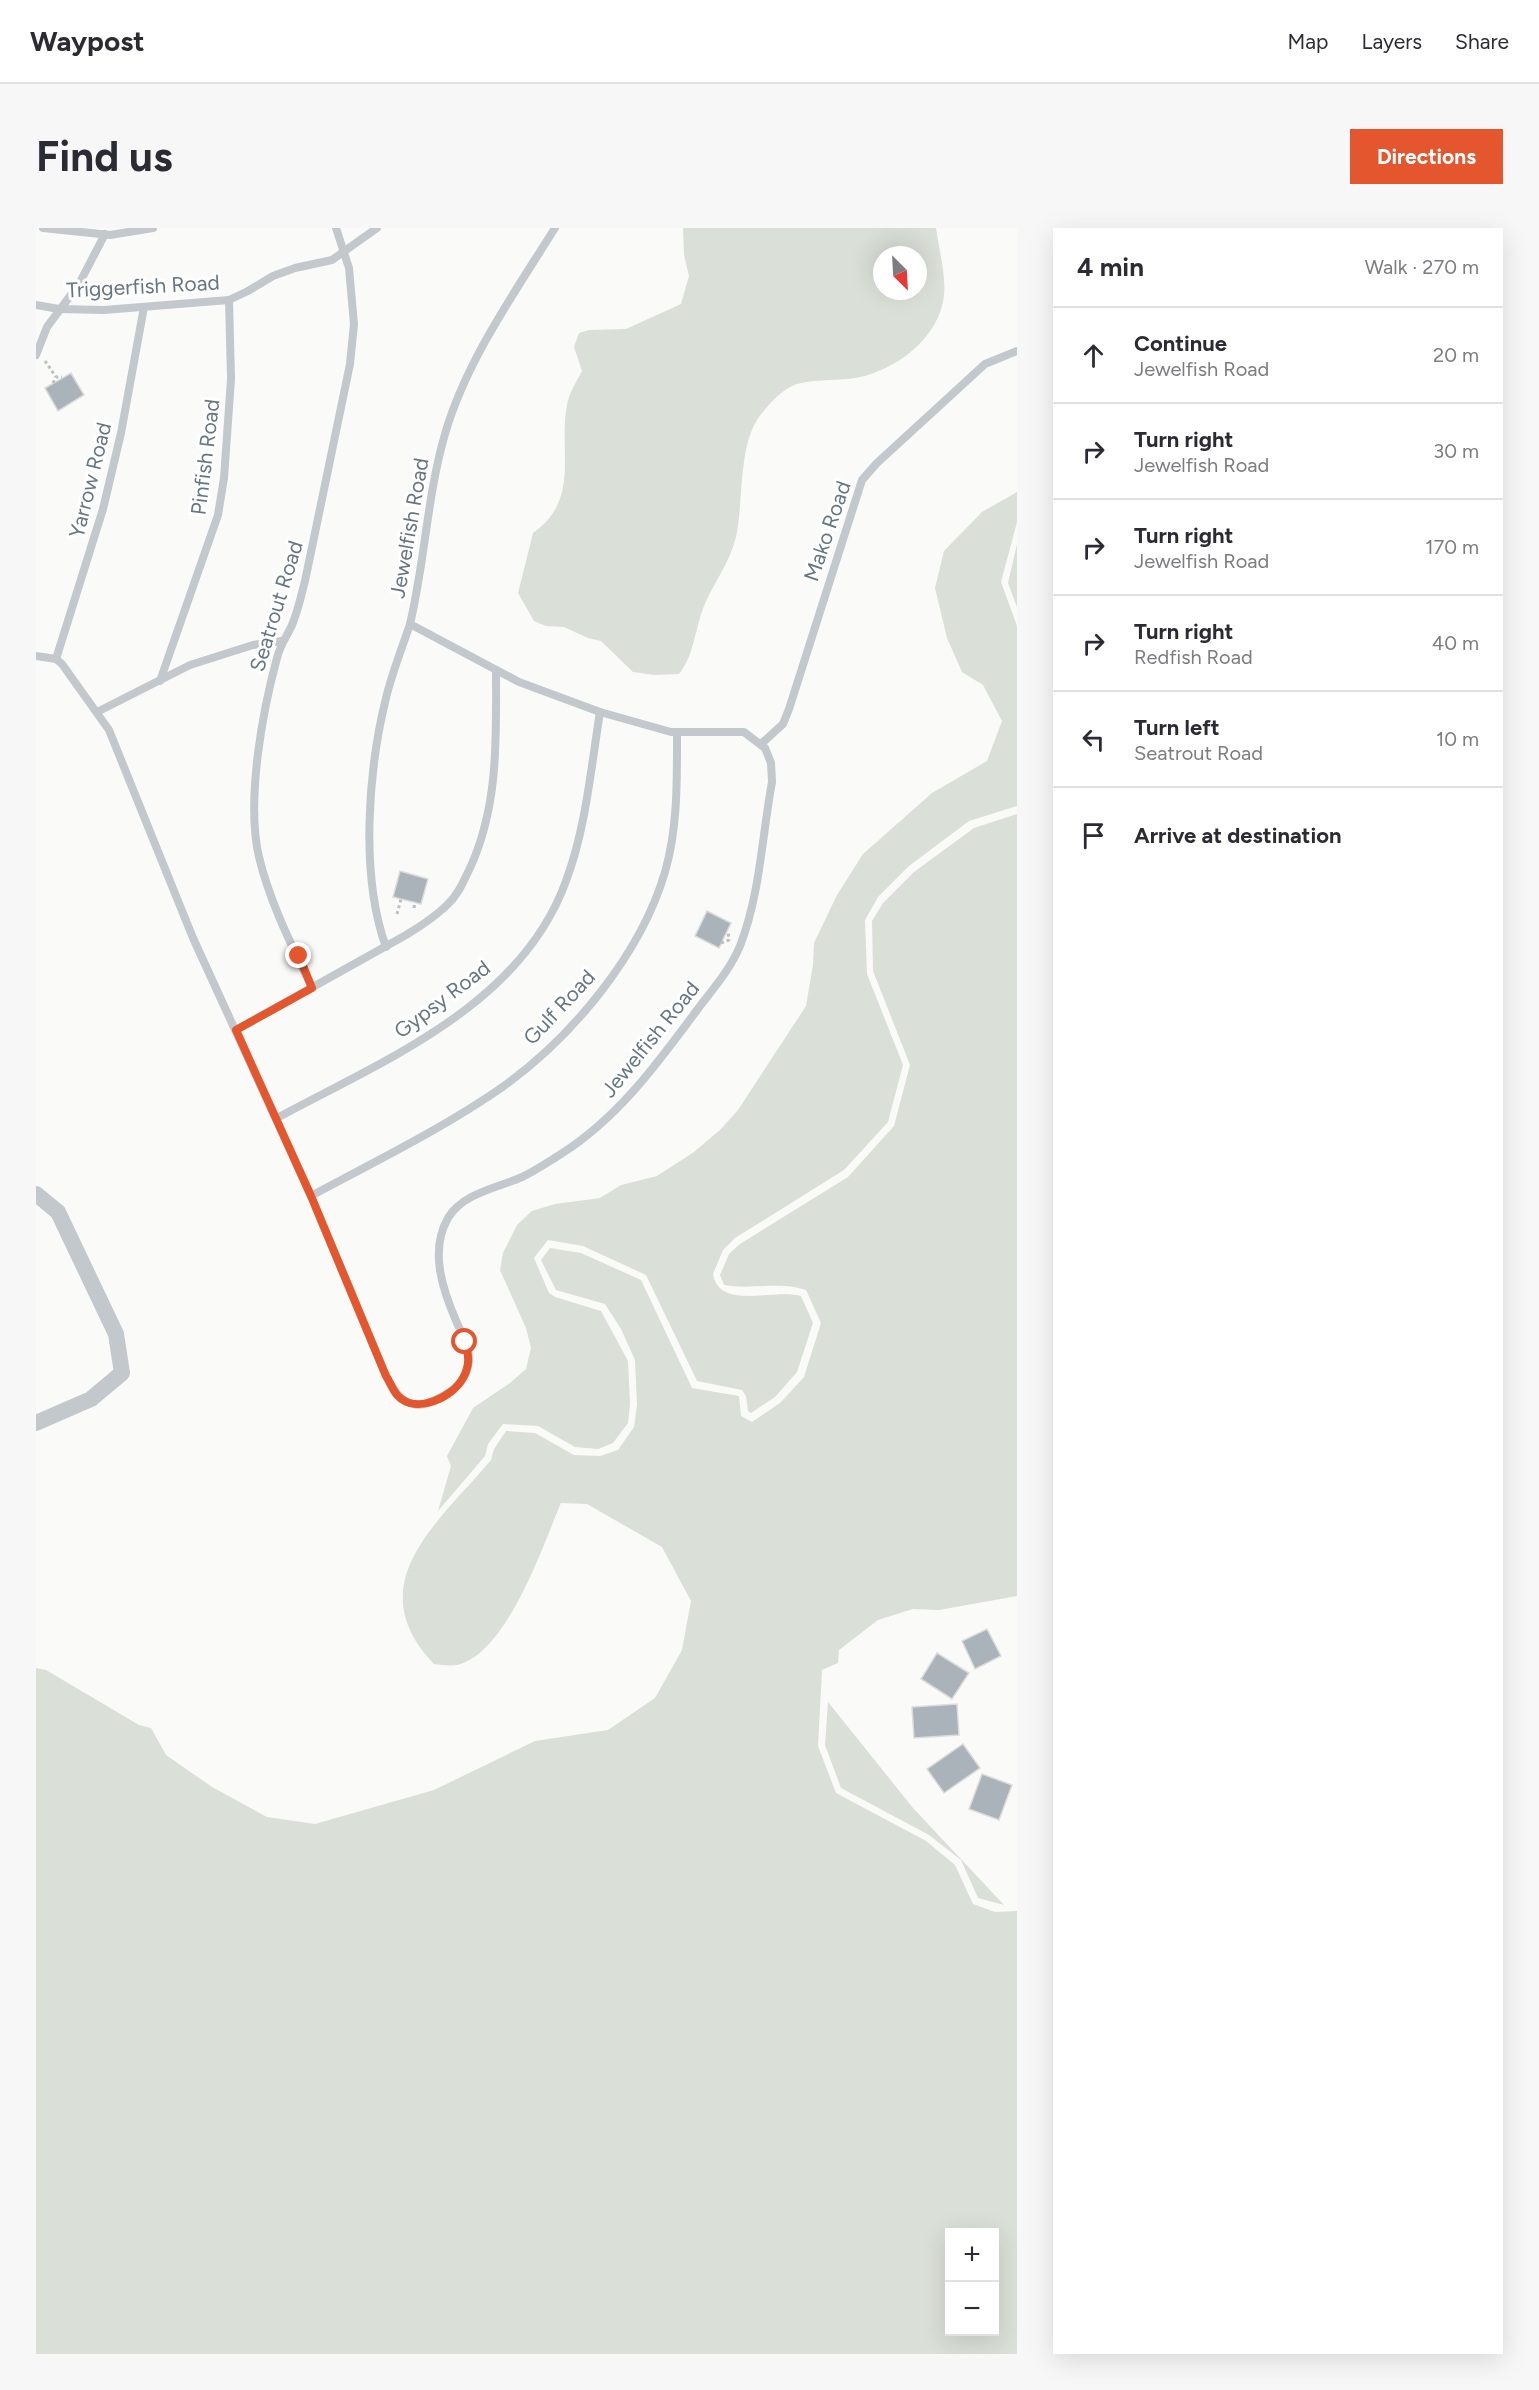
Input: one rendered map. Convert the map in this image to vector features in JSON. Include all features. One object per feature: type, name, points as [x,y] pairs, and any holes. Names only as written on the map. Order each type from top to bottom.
[{"type":"street","points":[[36,1194],[58,1212],[116,1334],[122,1373],[91,1399],[36,1423]]},
{"type":"lane","points":[[48,228],[105,234],[153,228]]},
{"type":"lane","name":"Seatrout Road","points":[[312,988],[275,906],[259,855],[256,792],[258,760],[282,641],[291,627],[305,581],[350,364],[354,324],[353,290],[345,252],[336,228]]},
{"type":"lane","name":"Triggerfish Road","points":[[36,305],[59,309],[104,310],[229,300],[273,276],[295,268],[318,265],[345,252],[377,228]]},
{"type":"lane","name":"Jewelfish Road","points":[[56,658],[109,730],[193,938],[277,1118],[386,1376],[397,1396],[416,1405],[427,1404],[453,1391],[464,1377],[469,1361],[465,1342],[441,1279],[439,1253],[446,1221],[453,1210],[474,1196],[546,1164],[578,1143],[606,1120],[641,1084],[728,969],[745,930],[772,782],[771,763],[761,744],[744,732],[677,732],[651,728],[600,712],[519,682],[410,624],[446,433],[484,346],[530,266],[555,228]]},
{"type":"lane","points":[[36,355],[47,327],[79,284],[105,234]]},
{"type":"lane","name":"Pinfish Road","points":[[159,681],[218,515],[224,478],[231,379],[229,300]]},
{"type":"lane","name":"Yarrow Road","points":[[56,658],[103,509],[121,433],[144,307]]},
{"type":"lane","name":"Mako Road","points":[[761,744],[783,724],[789,710],[862,480],[985,364],[1017,351]]},
{"type":"lane","points":[[386,947],[375,911],[372,859],[374,771],[386,698],[410,624]]},
{"type":"lane","points":[[97,712],[190,665],[253,645],[282,641]]},
{"type":"lane","points":[[36,656],[56,658]]},
{"type":"lane","points":[[236,1030],[430,920],[460,889],[479,848],[495,781],[496,670]]},
{"type":"lane","name":"Gypsy Road","points":[[277,1118],[398,1055],[443,1026],[479,998],[530,946],[554,910],[567,880],[589,779],[600,712]]},
{"type":"lane","name":"Gulf Road","points":[[311,1196],[400,1149],[506,1084],[573,1022],[604,986],[645,926],[666,870],[676,798],[677,732]]},
{"type":"path","points":[[53,383],[56,377],[63,378]]},
{"type":"path","points":[[397,914],[401,899]]},
{"type":"path","points":[[414,908],[415,902]]},
{"type":"path","points":[[721,943],[729,940],[728,931]]},
{"type":"shaded area","points":[[683,228],[936,228],[943,271],[944,296],[935,324],[917,347],[905,356],[865,376],[813,381],[791,386],[769,404],[757,420],[747,445],[739,519],[734,543],[727,562],[704,606],[688,659],[679,674],[654,675],[633,672],[601,641],[564,627],[546,626],[534,621],[518,593],[533,533],[548,520],[557,505],[562,490],[565,474],[567,405],[582,371],[574,347],[579,333],[589,330],[626,329],[681,304],[689,276],[684,255]]},
{"type":"shaded area","points":[[1017,492],[1017,522],[1001,582],[1017,626],[1017,806],[969,821],[909,866],[878,897],[865,920],[867,974],[903,1065],[888,1122],[844,1170],[735,1238],[723,1250],[713,1274],[717,1285],[726,1292],[737,1295],[790,1294],[801,1296],[813,1323],[797,1372],[775,1397],[751,1413],[748,1411],[746,1396],[742,1390],[697,1381],[646,1275],[583,1246],[548,1240],[534,1258],[549,1293],[555,1297],[601,1311],[628,1361],[630,1404],[628,1423],[613,1443],[598,1449],[575,1447],[538,1426],[503,1424],[488,1444],[485,1456],[438,1511],[451,1466],[447,1456],[473,1408],[526,1369],[531,1348],[526,1328],[500,1270],[503,1253],[517,1225],[532,1211],[555,1204],[600,1198],[621,1185],[657,1176],[694,1152],[721,1129],[738,1110],[806,1006],[814,943],[837,895],[863,854],[932,793],[987,761],[1002,721],[983,685],[962,672],[947,638],[935,588],[944,551],[982,512]]},
{"type":"shaded area","points":[[1017,544],[1017,607],[1008,583]]},
{"type":"shaded area","points":[[1017,814],[1017,1596],[939,1610],[913,1609],[878,1620],[839,1650],[838,1663],[822,1670],[818,1746],[836,1793],[926,1841],[955,1865],[973,1904],[995,1912],[1017,1911],[1017,2354],[36,2354],[36,1668],[46,1670],[139,1725],[151,1728],[166,1755],[212,1787],[267,1817],[315,1824],[434,1790],[535,1741],[608,1730],[655,1698],[682,1650],[691,1601],[662,1547],[587,1504],[561,1503],[521,1596],[507,1620],[492,1641],[475,1657],[457,1665],[434,1664],[412,1635],[403,1607],[405,1581],[414,1556],[430,1531],[491,1460],[494,1449],[506,1431],[535,1433],[574,1455],[600,1456],[618,1450],[634,1427],[637,1405],[635,1360],[621,1329],[605,1304],[556,1290],[541,1260],[550,1248],[581,1253],[641,1280],[692,1388],[739,1396],[741,1416],[752,1422],[780,1403],[804,1377],[821,1323],[806,1290],[786,1286],[724,1285],[720,1275],[729,1254],[740,1244],[848,1177],[894,1126],[910,1065],[873,971],[872,921],[883,903],[914,872],[974,828]]},
{"type":"shaded area","points":[[828,1702],[913,1808],[1004,1905],[978,1898],[961,1860],[929,1835],[841,1788],[825,1745]]},
{"type":"building","points":[[71,373],[84,395],[58,411],[45,388]]},
{"type":"building","points":[[400,871],[428,879],[421,904],[393,897]]},
{"type":"building","points":[[707,911],[731,923],[719,948],[695,936]]},
{"type":"building","points":[[987,1629],[1001,1656],[975,1669],[962,1641]]},
{"type":"building","points":[[937,1653],[969,1673],[952,1699],[921,1679]]},
{"type":"building","points":[[957,1704],[959,1735],[914,1738],[912,1707]]},
{"type":"building","points":[[963,1744],[980,1768],[944,1793],[927,1769]]},
{"type":"building","points":[[982,1774],[1012,1785],[999,1820],[969,1809]]},
{"type":"route","points":[[299,956],[312,988],[236,1030],[277,1118],[386,1376],[397,1396],[416,1405],[427,1404],[453,1391],[464,1377],[469,1361],[465,1342]]}]
